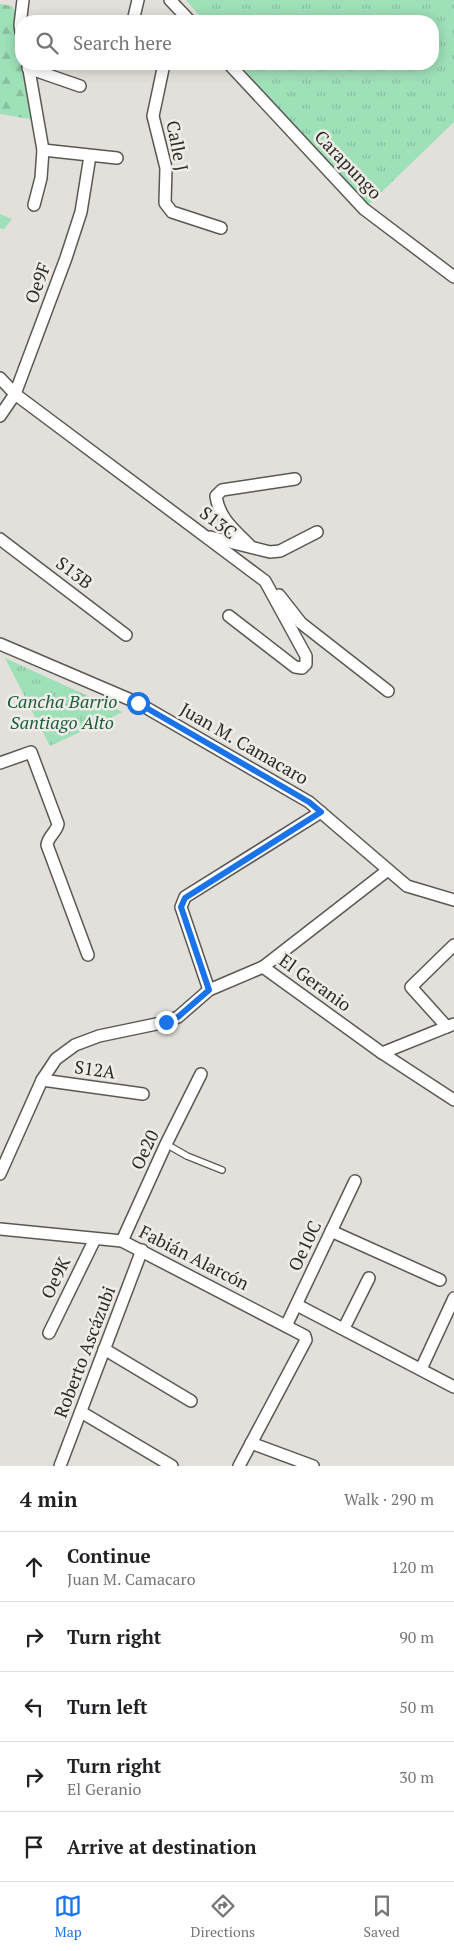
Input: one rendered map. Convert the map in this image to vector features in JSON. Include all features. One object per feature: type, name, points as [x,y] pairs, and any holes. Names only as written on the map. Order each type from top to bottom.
[{"type":"street","points":[[21,15],[23,0]]},
{"type":"street","points":[[134,15],[138,0]]},
{"type":"street","points":[[170,0],[178,15]]},
{"type":"street","points":[[29,70],[43,150],[41,178],[34,205]]},
{"type":"street","points":[[38,70],[80,86]]},
{"type":"street","name":"Calle J","points":[[163,70],[153,116],[166,168],[165,203],[172,212],[221,228]]},
{"type":"street","name":"Carapungo","points":[[235,70],[364,209],[454,276]]},
{"type":"street","points":[[43,150],[118,158]]},
{"type":"street","name":"Oe9F","points":[[0,416],[15,394],[69,249],[81,212],[90,156]]},
{"type":"street","name":"S13C","points":[[0,378],[15,394],[265,581],[306,656],[306,664],[302,668],[295,667],[229,616]]},
{"type":"street","points":[[251,547],[225,520],[218,508],[216,496],[222,490],[295,479]]},
{"type":"street","points":[[204,535],[270,552],[280,551],[317,532]]},
{"type":"street","name":"S13B","points":[[0,539],[126,635]]},
{"type":"street","points":[[265,581],[301,622],[388,691]]},
{"type":"street","name":"Juan M. Camacaro","points":[[0,644],[138,703],[309,802],[388,870],[414,889],[454,900]]},
{"type":"street","points":[[0,763],[31,752],[58,824],[56,832],[49,838],[47,846],[88,955]]},
{"type":"street","points":[[209,990],[181,907],[182,902],[185,898],[321,812]]},
{"type":"street","points":[[263,967],[388,870]]},
{"type":"street","points":[[382,1053],[450,1026],[411,987],[454,945]]},
{"type":"street","name":"El Geranio","points":[[0,1174],[3,1158],[42,1080],[56,1059],[75,1045],[99,1036],[166,1022],[178,1017],[209,990],[263,967],[382,1053],[454,1100]]},
{"type":"street","name":"Oe20","points":[[122,1242],[166,1144],[201,1074]]},
{"type":"street","name":"S12A","points":[[42,1080],[143,1094]]},
{"type":"street","name":"Oe10C","points":[[286,1326],[356,1181]]},
{"type":"street","name":"Fabián Alarcón","points":[[0,1229],[122,1242],[142,1250],[305,1336],[306,1340],[251,1443]]},
{"type":"street","points":[[331,1231],[440,1280]]},
{"type":"street","name":"Oe9K","points":[[49,1333],[95,1239]]},
{"type":"street","name":"Roberto Ascázubi","points":[[60,1466],[142,1250]]},
{"type":"street","points":[[344,1328],[369,1278]]},
{"type":"street","points":[[421,1369],[454,1298]]},
{"type":"street","points":[[297,1305],[454,1387]]},
{"type":"street","points":[[104,1349],[191,1401]]},
{"type":"street","points":[[81,1412],[172,1466]]},
{"type":"street","points":[[239,1466],[251,1443],[312,1466]]},
{"type":"lane","points":[[166,1144],[187,1156],[222,1170]]},
{"type":"green space","points":[[186,0],[454,0],[454,122],[364,209],[245,70],[439,70],[439,15],[199,15]]},
{"type":"green space","points":[[0,4],[12,6],[15,12],[15,70],[25,70],[36,120],[0,114]]},
{"type":"green space","points":[[0,214],[12,219],[4,229],[0,228]]},
{"type":"green space","name":"Cancha Barrio Santiago Alto","points":[[5,658],[123,712],[50,746]]},
{"type":"route","points":[[138,703],[309,802],[321,812],[185,898],[182,902],[181,907],[209,990],[178,1017],[166,1022]]}]
